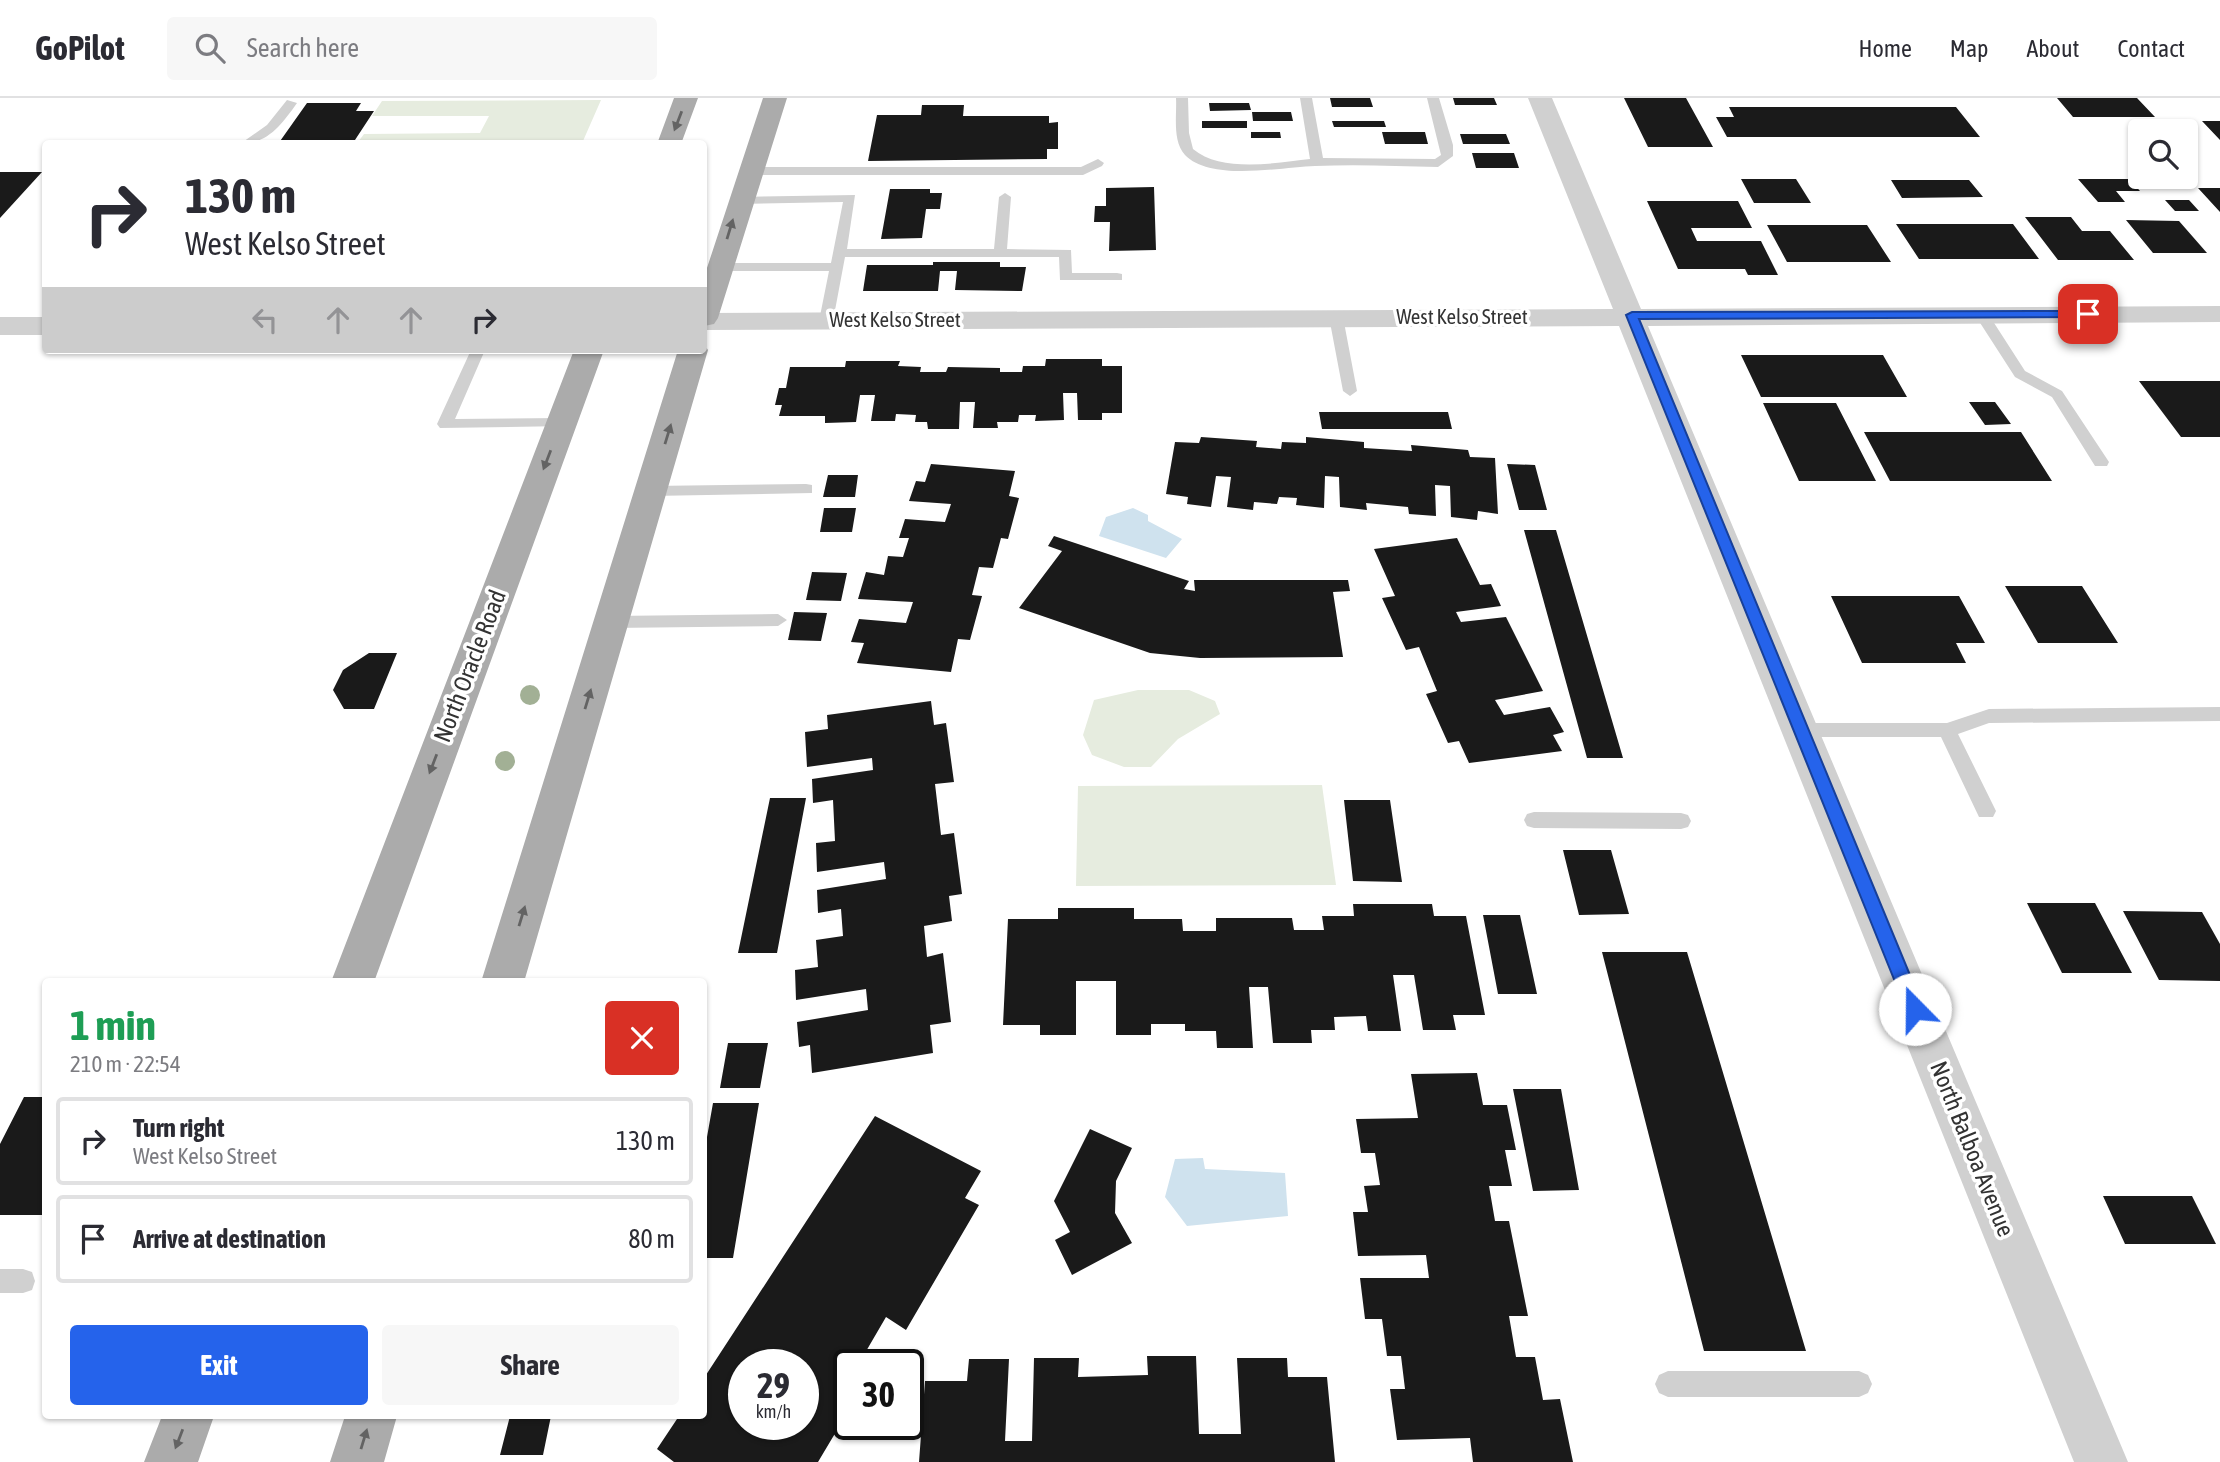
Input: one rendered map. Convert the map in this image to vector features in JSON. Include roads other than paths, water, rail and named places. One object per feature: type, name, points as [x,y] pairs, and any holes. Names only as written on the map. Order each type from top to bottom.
[{"type":"main road","points":[[671,140],[687,98]]},
{"type":"main road","points":[[707,309],[775,98]]},
{"type":"main road","name":"North Oracle Road","points":[[353,978],[587,354]]},
{"type":"main road","points":[[503,978],[692,354]]},
{"type":"main road","points":[[171,1462],[187,1419]]},
{"type":"main road","points":[[357,1462],[370,1419]]},
{"type":"street","name":"North Balboa Avenue","points":[[1540,98],[1632,315],[2101,1462]]},
{"type":"street","name":"West Kelso Street","points":[[707,320],[2220,314]]},
{"type":"street","points":[[0,326],[42,326]]},
{"type":"lane","points":[[1182,98],[1186,148],[1192,157],[1211,163],[1250,166],[1314,162],[1438,163],[1447,156],[1447,145],[1433,98]]},
{"type":"lane","points":[[1306,98],[1318,156],[1314,162]]},
{"type":"lane","points":[[252,140],[271,128],[290,103]]},
{"type":"lane","points":[[750,171],[1083,171],[1098,163]]},
{"type":"lane","points":[[1000,253],[1005,197]]},
{"type":"lane","points":[[740,200],[850,198],[826,321]]},
{"type":"lane","points":[[719,267],[1000,253],[1066,253],[1065,277],[1117,277]]},
{"type":"lane","points":[[1982,315],[2020,374],[2057,394],[2101,463]]},
{"type":"lane","points":[[1336,317],[1350,391]]},
{"type":"lane","points":[[476,354],[445,424],[561,423]]},
{"type":"lane","points":[[651,491],[806,489]]},
{"type":"lane","points":[[611,622],[778,620]]},
{"type":"lane","points":[[1800,730],[1947,730],[1989,716],[2220,714]]},
{"type":"lane","points":[[1947,730],[1986,811]]},
{"type":"lane","points":[[1534,820],[1681,821]]},
{"type":"lane","points":[[1668,1384],[1859,1384]]},
{"type":"water","points":[[1133,508],[1148,515],[1148,521],[1182,539],[1166,558],[1099,536],[1106,517]]},
{"type":"water","points":[[1203,1158],[1205,1169],[1285,1173],[1288,1216],[1187,1226],[1165,1197],[1175,1159]]}]
